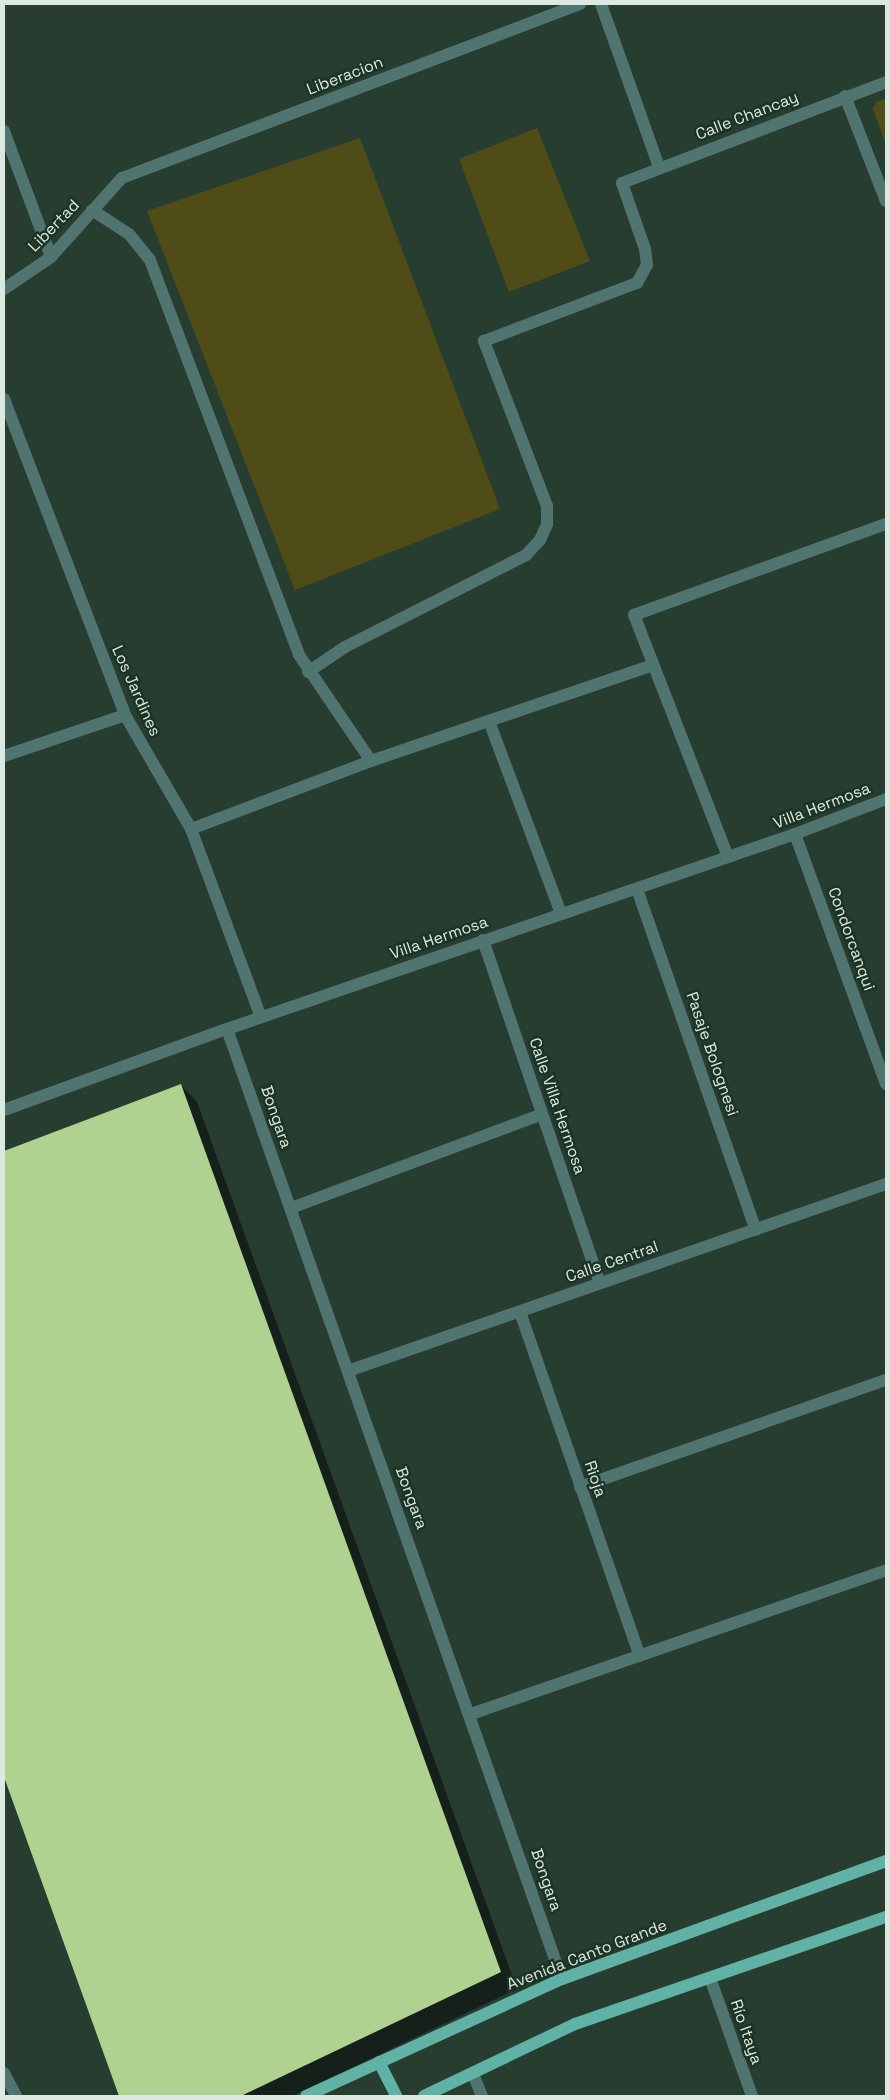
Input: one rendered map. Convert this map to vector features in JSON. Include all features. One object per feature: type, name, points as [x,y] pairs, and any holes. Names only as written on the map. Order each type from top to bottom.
[{"type":"main road","name":"Avenida Canto Grande","points":[[306,2096],[562,1979],[886,1861]]},
{"type":"main road","points":[[424,2096],[575,2024],[886,1917]]},
{"type":"main road","points":[[379,2062],[396,2096]]},
{"type":"street","name":"Liberacion","points":[[122,178],[565,6],[580,4]]},
{"type":"street","points":[[601,4],[659,167]]},
{"type":"street","name":"Calle Chancay","points":[[308,672],[345,647],[526,555],[540,540],[546,524],[547,506],[484,341],[637,283],[647,265],[645,249],[622,184],[659,167],[886,82]]},
{"type":"street","points":[[845,96],[881,174],[886,201]]},
{"type":"street","points":[[4,131],[51,257]]},
{"type":"street","name":"Libertad","points":[[4,289],[51,257],[122,178]]},
{"type":"street","points":[[92,210],[129,234],[150,260],[308,672],[371,761]]},
{"type":"street","name":"Los Jardines","points":[[4,399],[125,715],[191,829],[261,1017]]},
{"type":"street","points":[[728,857],[634,615],[886,524]]},
{"type":"street","points":[[191,829],[371,761],[653,664]]},
{"type":"street","points":[[4,756],[125,715]]},
{"type":"street","points":[[489,721],[561,914]]},
{"type":"street","name":"Villa Hermosa","points":[[4,1110],[261,1017],[795,834],[886,799]]},
{"type":"street","name":"Condorcanqui","points":[[795,834],[886,1084]]},
{"type":"street","name":"Pasaje Bolognesi","points":[[637,889],[756,1230]]},
{"type":"street","name":"Calle Villa Hermosa","points":[[483,940],[600,1283]]},
{"type":"street","name":"Bongara","points":[[227,1029],[471,1714],[562,1979]]},
{"type":"street","points":[[291,1208],[542,1114]]},
{"type":"street","name":"Calle Central","points":[[348,1371],[886,1184]]},
{"type":"street","name":"Rioja","points":[[520,1312],[640,1656]]},
{"type":"street","points":[[580,1487],[886,1380]]},
{"type":"street","points":[[471,1714],[886,1570]]},
{"type":"street","name":"Río Itaya","points":[[710,1978],[752,2096]]},
{"type":"street","points":[[4,2073],[16,2096]]},
{"type":"street","points":[[473,2074],[482,2096]]},
{"type":"shaded area","points":[[886,98],[886,145],[873,109],[876,102]]},
{"type":"shaded area","points":[[537,128],[590,261],[509,292],[459,159]]},
{"type":"shaded area","points":[[360,138],[500,509],[295,590],[147,211]]},
{"type":"building","points":[[181,1084],[501,1972],[241,2096],[119,2096],[4,1777],[4,1151]]}]
